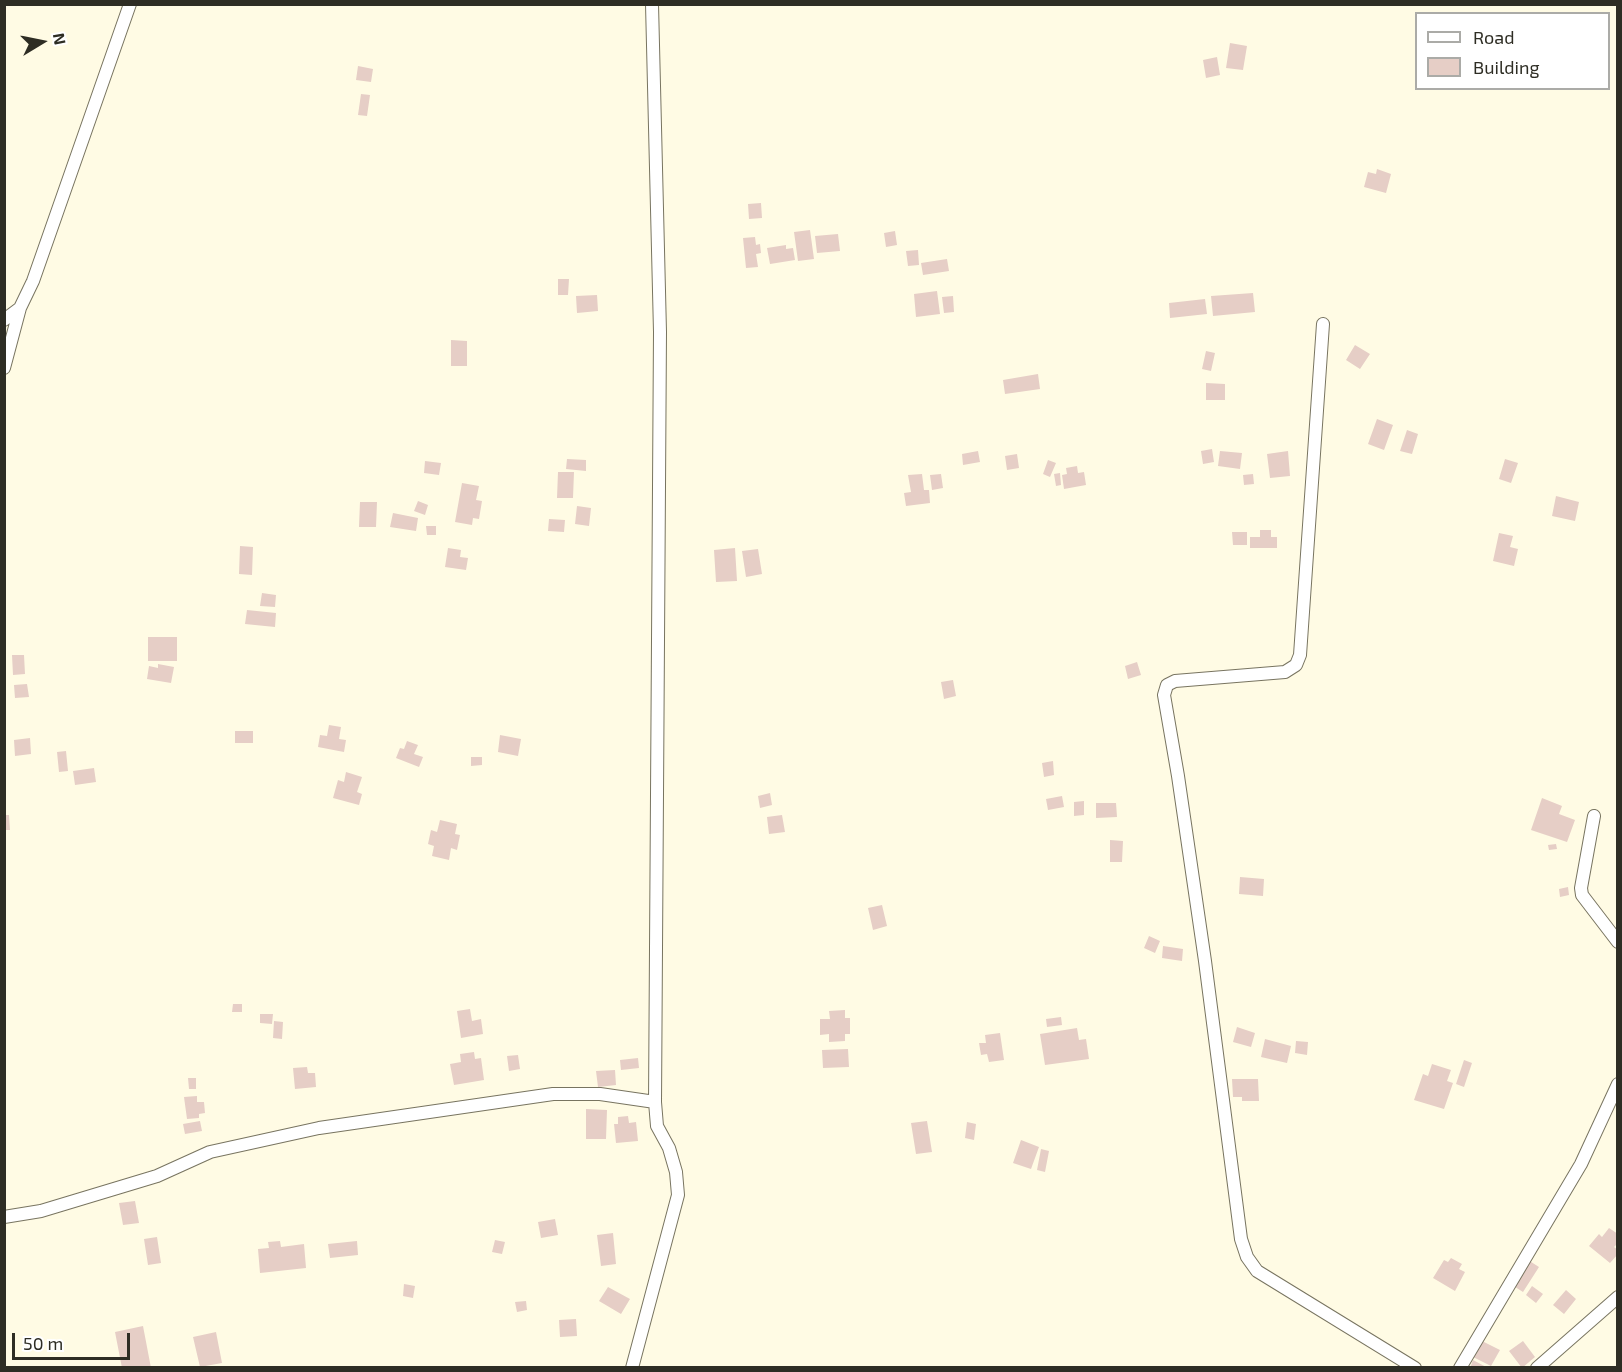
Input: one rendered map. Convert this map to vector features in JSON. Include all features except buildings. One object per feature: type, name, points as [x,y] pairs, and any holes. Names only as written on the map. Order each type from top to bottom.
[{"type":"street","points":[[4,368],[20,308],[42,258],[130,4]]},
{"type":"street","points":[[632,1368],[678,1195],[676,1172],[669,1148],[657,1126],[655,1102],[660,332],[652,4]]},
{"type":"street","points":[[4,320],[20,308]]},
{"type":"street","points":[[1323,324],[1300,655],[1296,665],[1285,672],[1175,681],[1167,685],[1164,695],[1205,961],[1241,1239],[1247,1257],[1257,1271],[1415,1368]]},
{"type":"street","points":[[1594,816],[1581,888],[1582,895],[1617,942]]},
{"type":"street","points":[[1460,1368],[1581,1164],[1617,1084]]},
{"type":"street","points":[[4,1217],[41,1211],[157,1176],[210,1152],[319,1128],[553,1094],[600,1094],[655,1102]]},
{"type":"street","points":[[1537,1368],[1617,1298]]}]
